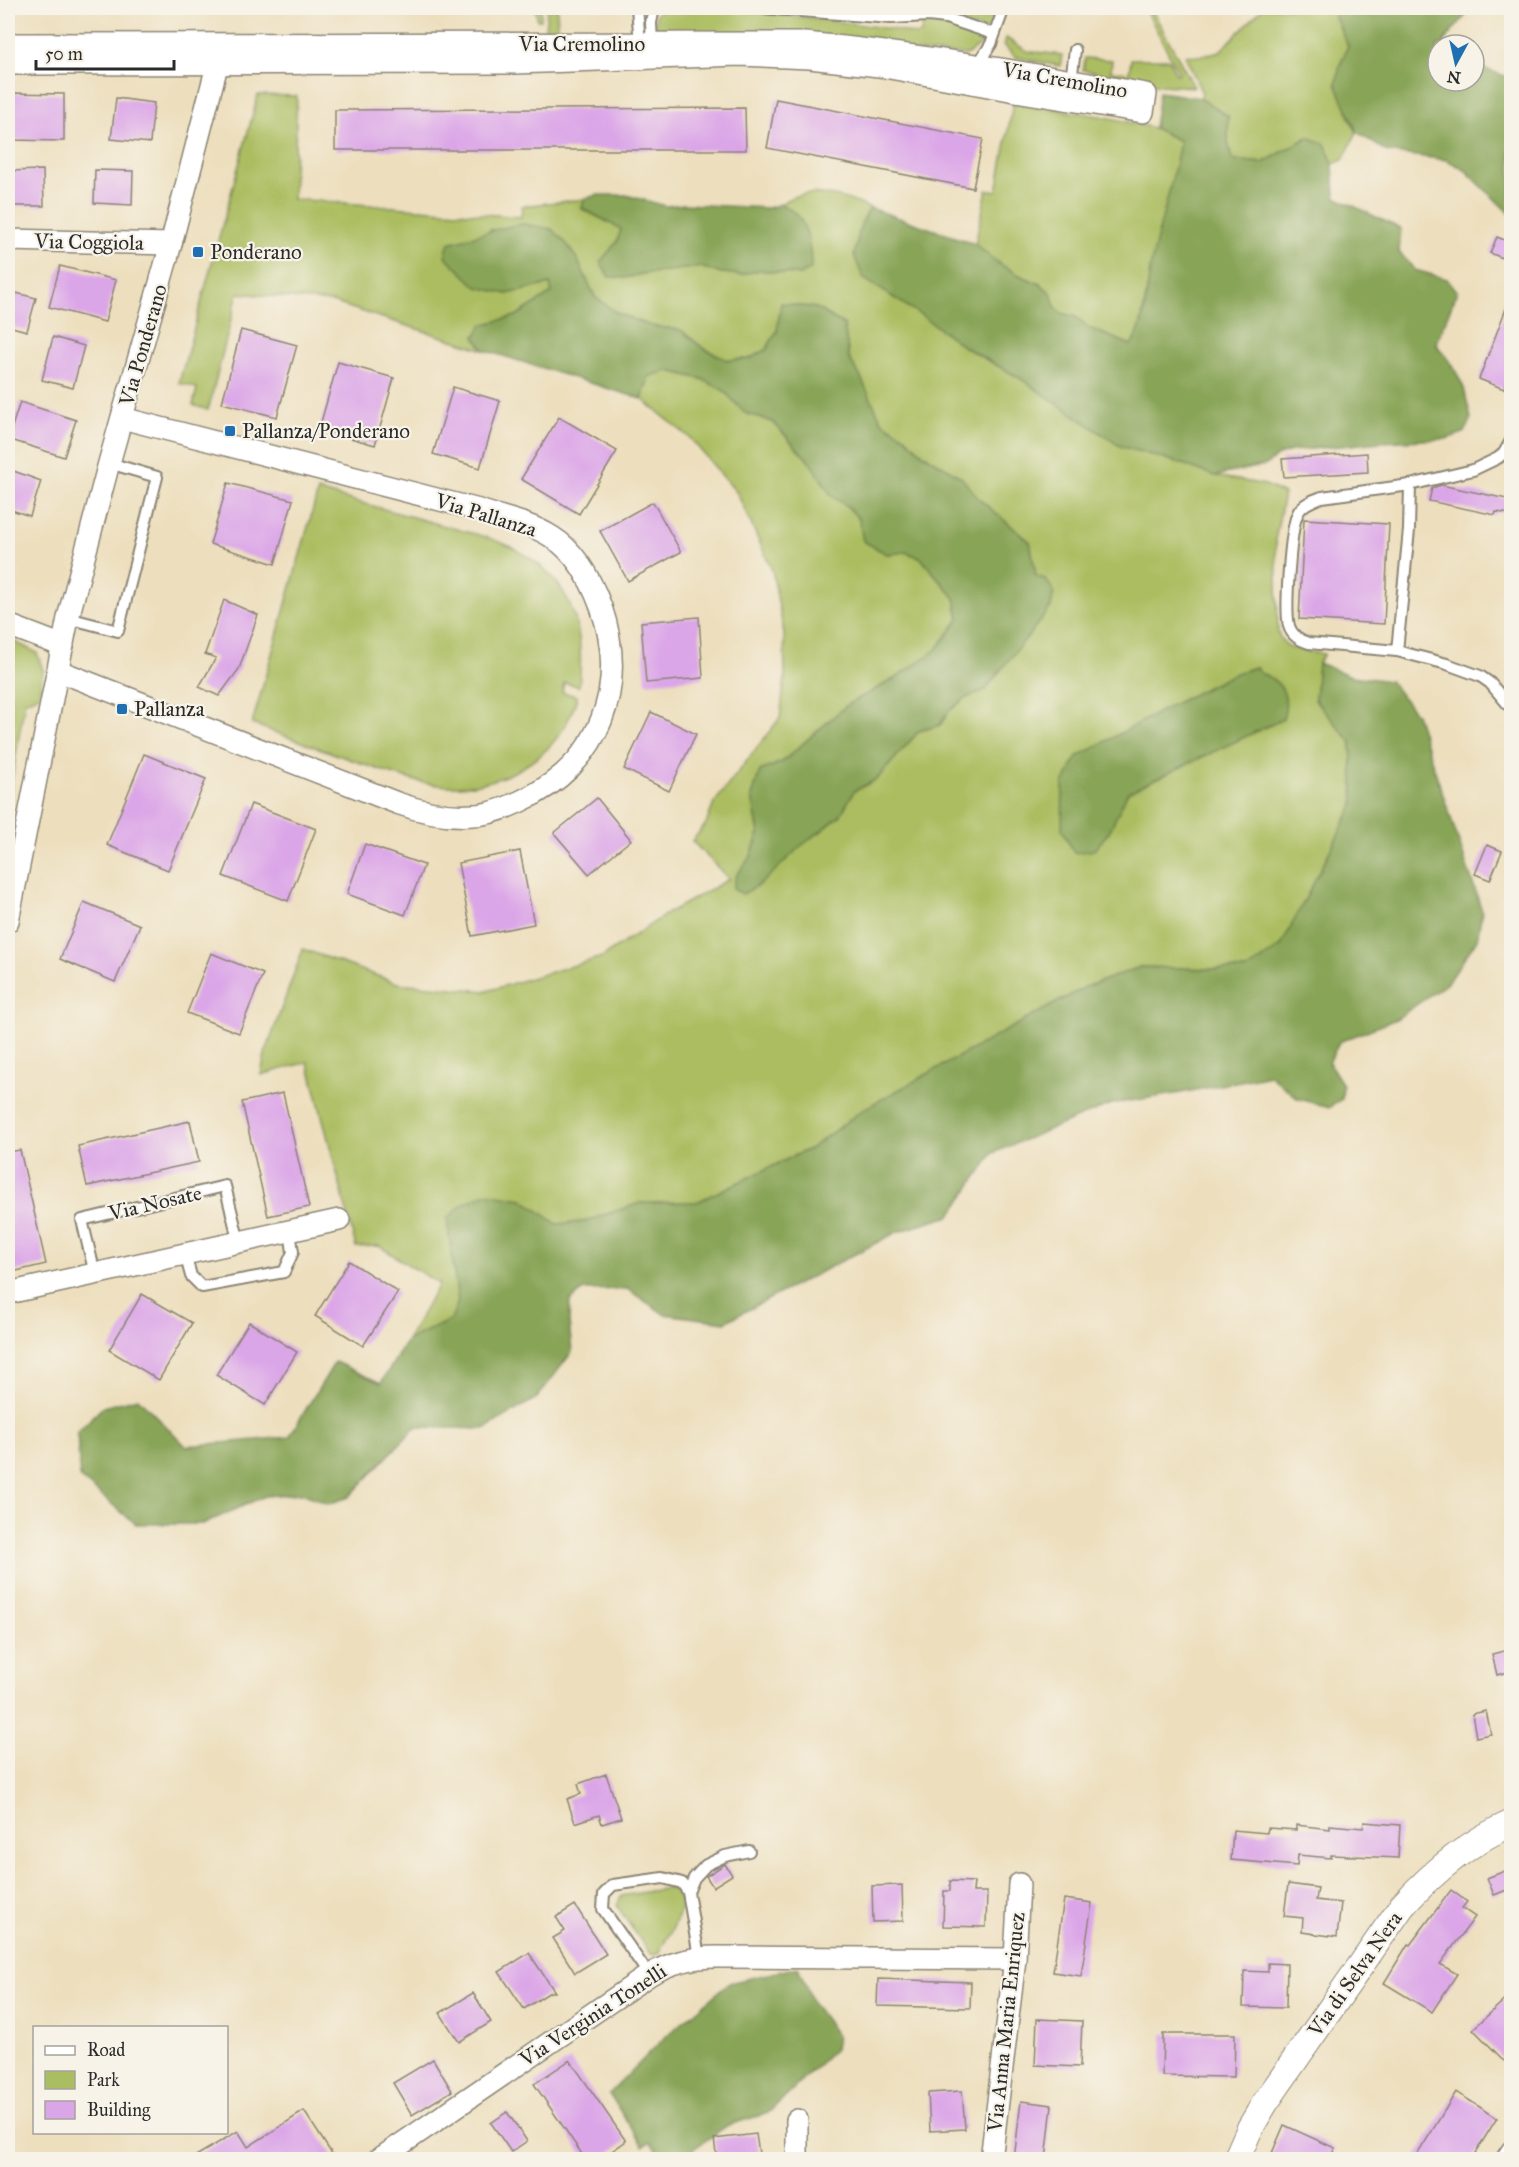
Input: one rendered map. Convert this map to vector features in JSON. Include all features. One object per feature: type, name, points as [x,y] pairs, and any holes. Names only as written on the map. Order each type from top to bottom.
[{"type":"street","name":"Via Cremolino","points":[[8,44],[220,54],[515,63],[739,56],[810,58],[856,63],[977,73],[1071,81],[1146,94],[1143,112],[1015,91],[977,73],[878,50],[805,43],[646,43],[220,54],[8,64]]},
{"type":"street","name":"Via Ponderano","points":[[8,921],[68,618],[171,244],[220,54]]},
{"type":"street","name":"Via Coggiola","points":[[8,240],[171,244]]},
{"type":"street","name":"Via Pallanza","points":[[59,672],[397,803],[417,810],[455,816],[475,816],[494,812],[534,795],[551,784],[584,751],[600,725],[607,707],[610,692],[611,650],[604,616],[583,569],[552,537],[479,510],[122,418]]},
{"type":"street","points":[[8,625],[63,646]]},
{"type":"street","points":[[8,1293],[339,1220]]},
{"type":"street","name":"Via di Selva Nera","points":[[1236,2160],[1265,2103],[1402,1906],[1457,1854],[1478,1840],[1512,1824]]},
{"type":"street","name":"Via Anna Maria Enriquez","points":[[991,2160],[1015,1959],[1019,1884]]},
{"type":"street","name":"Via Verginia Tonelli","points":[[378,2160],[649,1975],[673,1962],[699,1957],[1015,1959]]},
{"type":"street","points":[[797,2120],[797,2160]]},
{"type":"street","points":[[1506,2160],[1512,2151]]},
{"type":"lane","points":[[638,8],[646,43]]},
{"type":"lane","points":[[646,43],[654,8]]},
{"type":"lane","points":[[761,8],[891,18],[928,16],[946,18],[994,34]]},
{"type":"lane","points":[[977,73],[991,45],[1004,8]]},
{"type":"lane","points":[[1071,81],[1075,50]]},
{"type":"lane","points":[[1512,439],[1504,453],[1492,463],[1473,470],[1410,485],[1322,497],[1299,509],[1293,528],[1288,588],[1289,626],[1300,640],[1309,643],[1397,651],[1447,664],[1479,676],[1496,689],[1512,710]]},
{"type":"lane","points":[[68,618],[118,631],[157,477],[109,463]]},
{"type":"lane","points":[[1397,651],[1409,530],[1410,485]]},
{"type":"lane","name":"Via Nosate","points":[[95,1274],[82,1220],[225,1186],[239,1242]]},
{"type":"lane","points":[[185,1254],[191,1276],[202,1287],[284,1272],[293,1252],[290,1231]]},
{"type":"lane","points":[[688,1892],[694,1878],[706,1865],[725,1856],[749,1851]]},
{"type":"lane","points":[[649,1975],[603,1909],[604,1894],[612,1885],[663,1878],[682,1883],[688,1892],[699,1957]]},
{"type":"green space","points":[[520,8],[541,8],[541,20],[537,20],[536,10]]},
{"type":"green space","points":[[547,8],[557,8],[558,31],[545,30]]},
{"type":"green space","points":[[664,8],[728,8],[891,29],[917,35],[921,34],[923,19],[950,21],[984,36],[982,44],[966,55],[658,35],[658,29],[655,29],[656,14]]},
{"type":"green space","points":[[803,8],[999,8],[987,30],[921,15]]},
{"type":"green space","points":[[1145,8],[1151,8],[1194,87],[1160,85],[1083,70],[1085,58],[1112,60],[1111,71],[1129,73],[1131,59],[1169,59],[1176,74],[1179,73]]},
{"type":"green space","points":[[1263,8],[1331,8],[1348,46],[1340,65],[1350,120],[1357,132],[1343,160],[1333,164],[1325,144],[1308,137],[1263,163],[1232,160],[1228,142],[1228,116],[1200,98],[1202,93],[1185,55],[1200,56],[1220,51]]},
{"type":"green space","points":[[1331,8],[1472,8],[1451,33],[1426,33],[1426,93],[1486,93],[1486,69],[1511,78],[1511,215],[1465,170],[1447,160],[1387,152],[1357,132],[1336,84],[1340,65],[1348,46]]},
{"type":"green space","points":[[1006,38],[1027,51],[1062,55],[1060,66],[1015,57],[1004,45]]},
{"type":"green space","points":[[1159,92],[1200,98],[1228,116],[1228,142],[1232,160],[1263,163],[1308,137],[1325,144],[1333,164],[1335,197],[1401,229],[1399,252],[1415,270],[1447,279],[1457,292],[1436,344],[1452,364],[1464,388],[1471,419],[1464,433],[1446,439],[1380,442],[1291,451],[1279,455],[1266,465],[1215,476],[1180,463],[1120,446],[1018,377],[966,348],[921,315],[863,278],[854,255],[861,224],[870,208],[975,244],[998,263],[1040,284],[1051,293],[1054,305],[1061,313],[1076,317],[1089,328],[1131,345],[1143,317],[1151,264],[1180,141],[1154,128]]},
{"type":"green space","points":[[258,95],[297,96],[293,199],[521,217],[522,206],[584,199],[582,209],[622,229],[617,242],[601,262],[625,278],[701,267],[716,272],[741,275],[759,270],[800,275],[798,215],[781,204],[801,195],[825,194],[860,204],[870,208],[861,228],[858,242],[864,278],[966,348],[1018,377],[1120,446],[1180,463],[1215,476],[1266,485],[1284,494],[1276,535],[1278,632],[1281,639],[1290,647],[1324,654],[1318,663],[1315,700],[1351,742],[1354,804],[1281,947],[1247,970],[1140,967],[864,1109],[811,1148],[697,1202],[640,1203],[583,1222],[557,1224],[522,1199],[447,1219],[458,1302],[451,1320],[407,1340],[439,1284],[379,1246],[356,1247],[308,1062],[261,1075],[265,1054],[303,949],[397,983],[487,991],[602,957],[668,913],[729,879],[692,841],[706,824],[714,803],[780,718],[785,677],[784,633],[772,570],[737,493],[690,438],[642,399],[649,376],[669,371],[702,379],[723,390],[745,413],[773,422],[810,462],[832,496],[848,507],[859,519],[864,541],[887,554],[905,552],[920,557],[955,598],[959,619],[937,649],[896,678],[847,705],[782,762],[760,771],[752,796],[759,833],[751,857],[736,876],[734,889],[822,831],[840,816],[854,791],[877,779],[919,731],[940,725],[949,711],[966,698],[985,690],[1051,607],[1036,576],[1030,542],[978,498],[961,477],[922,453],[903,435],[882,422],[849,358],[844,324],[816,308],[781,303],[777,331],[766,350],[749,359],[727,360],[703,348],[681,330],[651,326],[617,313],[595,297],[577,259],[491,229],[483,235],[449,243],[507,294],[550,284],[552,293],[516,316],[482,325],[475,337],[484,350],[332,302],[238,293],[208,410],[193,405],[197,388],[179,383]],"holes":[[[1256,667],[1283,719],[1128,792],[1172,705],[1234,674]]]},
{"type":"green space","points":[[1013,103],[1106,117],[1154,128],[1180,141],[1151,267],[1139,334],[1131,345],[1089,328],[1076,317],[1061,313],[1054,305],[1051,293],[1040,284],[998,263],[975,244],[987,190],[997,191]]},
{"type":"green space","points":[[597,195],[626,195],[666,206],[684,204],[768,208],[781,204],[796,214],[805,228],[810,248],[811,269],[800,275],[759,270],[741,275],[716,272],[701,267],[625,278],[609,277],[600,262],[617,242],[621,229],[582,208],[584,199]]},
{"type":"green space","points":[[523,224],[552,229],[577,259],[595,297],[617,313],[651,326],[681,330],[703,348],[727,360],[749,359],[766,350],[777,331],[781,303],[816,308],[844,325],[849,358],[882,422],[903,435],[922,453],[961,477],[978,498],[1030,542],[1036,576],[1045,579],[1054,591],[1051,607],[985,690],[966,698],[949,711],[940,725],[919,731],[877,779],[854,791],[840,816],[801,846],[762,883],[743,894],[733,889],[736,876],[751,856],[759,833],[752,796],[760,771],[782,762],[847,705],[896,678],[937,649],[959,619],[955,598],[920,557],[905,552],[887,554],[863,541],[859,519],[848,507],[832,496],[810,462],[773,422],[745,413],[723,390],[702,379],[669,371],[649,376],[642,399],[484,350],[475,337],[482,325],[516,316],[552,293],[550,284],[507,294],[477,287],[445,256],[449,243],[504,227]]},
{"type":"green space","points":[[318,491],[501,542],[530,558],[559,586],[569,602],[576,621],[579,641],[579,686],[564,683],[562,692],[577,696],[571,715],[554,741],[539,756],[508,775],[486,783],[464,786],[442,785],[398,776],[252,724]]},
{"type":"green space","points":[[8,638],[37,653],[43,670],[39,695],[25,701],[8,802]]},
{"type":"green space","points":[[1318,663],[1351,676],[1390,681],[1416,714],[1482,911],[1477,940],[1446,984],[1396,1019],[1339,1042],[1329,1063],[1343,1085],[1342,1099],[1329,1108],[1297,1098],[1270,1075],[1111,1104],[993,1153],[950,1216],[897,1232],[725,1322],[664,1314],[627,1289],[584,1290],[570,1301],[569,1322],[572,1352],[537,1398],[484,1429],[416,1427],[349,1497],[328,1504],[302,1493],[265,1496],[203,1524],[136,1524],[80,1478],[77,1432],[103,1407],[138,1398],[186,1446],[289,1437],[335,1362],[381,1383],[407,1340],[451,1320],[458,1301],[447,1219],[463,1204],[486,1193],[522,1199],[557,1224],[583,1222],[640,1203],[697,1202],[811,1148],[864,1109],[1085,987],[1140,967],[1247,970],[1281,946],[1354,804],[1351,742],[1315,700]]},
{"type":"green space","points":[[1256,667],[1260,673],[1274,680],[1283,691],[1286,704],[1283,719],[1128,792],[1109,832],[1094,850],[1074,853],[1062,829],[1063,784],[1077,757],[1172,705],[1234,674]]},
{"type":"green space","points":[[669,1888],[680,1900],[679,1915],[658,1953],[650,1954],[617,1906],[621,1896]]},
{"type":"green space","points":[[798,1967],[813,2003],[837,2036],[835,2049],[768,2113],[728,2125],[679,2159],[665,2159],[650,2142],[643,2146],[609,2094],[665,2037],[729,1983]]},
{"type":"building","points":[[8,93],[64,94],[64,141],[8,140]]},
{"type":"building","points":[[116,98],[154,103],[150,143],[111,139]]},
{"type":"building","points":[[776,99],[983,139],[973,188],[767,148]]},
{"type":"building","points":[[745,108],[746,150],[335,150],[335,110]]},
{"type":"building","points":[[43,170],[44,206],[8,206],[8,171]]},
{"type":"building","points":[[95,170],[133,171],[132,205],[94,203]]},
{"type":"building","points":[[1497,237],[1512,243],[1512,262],[1490,253]]},
{"type":"building","points":[[60,266],[116,280],[105,322],[49,307]]},
{"type":"building","points":[[8,291],[36,298],[27,331],[8,326]]},
{"type":"building","points":[[1510,298],[1512,370],[1504,389],[1479,379]]},
{"type":"building","points":[[241,330],[297,345],[277,417],[222,403]]},
{"type":"building","points":[[53,337],[84,346],[73,388],[42,380]]},
{"type":"building","points":[[338,362],[394,378],[375,445],[319,429]]},
{"type":"building","points":[[453,387],[500,401],[480,468],[433,454]]},
{"type":"building","points":[[20,402],[76,420],[64,457],[8,439]]},
{"type":"building","points":[[559,417],[617,451],[579,514],[521,479]]},
{"type":"building","points":[[1367,453],[1368,472],[1284,477],[1282,459]]},
{"type":"building","points":[[8,469],[41,481],[30,516],[8,509]]},
{"type":"building","points":[[228,483],[293,500],[275,564],[210,544]]},
{"type":"building","points":[[1441,485],[1512,500],[1512,514],[1496,512],[1495,515],[1429,501],[1432,488]]},
{"type":"building","points":[[653,502],[681,552],[628,581],[600,531]]},
{"type":"building","points":[[1304,519],[1389,524],[1384,624],[1299,619]]},
{"type":"building","points":[[224,600],[258,615],[239,669],[219,696],[199,687],[216,658],[205,654]]},
{"type":"building","points":[[699,617],[703,678],[646,683],[641,622]]},
{"type":"building","points":[[651,712],[696,734],[669,791],[624,769]]},
{"type":"building","points":[[144,754],[206,779],[168,870],[107,845]]},
{"type":"building","points":[[597,798],[631,840],[589,874],[554,833]]},
{"type":"building","points":[[251,804],[316,829],[288,901],[223,876]]},
{"type":"building","points":[[365,844],[424,865],[405,915],[347,894]]},
{"type":"building","points":[[1487,845],[1502,851],[1490,880],[1475,874]]},
{"type":"building","points":[[520,851],[534,924],[472,936],[458,863]]},
{"type":"building","points":[[84,902],[140,925],[115,982],[60,959]]},
{"type":"building","points":[[211,953],[263,974],[239,1033],[187,1013]]},
{"type":"building","points":[[283,1093],[309,1207],[268,1216],[242,1102]]},
{"type":"building","points":[[190,1121],[199,1162],[87,1186],[78,1146]]},
{"type":"building","points":[[20,1150],[46,1264],[12,1272],[8,1253],[8,1152]]},
{"type":"building","points":[[349,1261],[398,1292],[363,1346],[315,1316]]},
{"type":"building","points":[[142,1294],[192,1323],[159,1380],[109,1350]]},
{"type":"building","points":[[249,1322],[297,1352],[265,1405],[216,1375]]},
{"type":"building","points":[[1512,1649],[1512,1671],[1497,1675],[1492,1654]]},
{"type":"building","points":[[1486,1711],[1491,1734],[1476,1737],[1472,1714]]},
{"type":"building","points":[[606,1774],[621,1818],[602,1824],[599,1815],[575,1823],[567,1799],[581,1794],[578,1784]]},
{"type":"building","points":[[1364,1822],[1400,1825],[1398,1858],[1331,1855],[1331,1858],[1298,1855],[1297,1866],[1231,1860],[1233,1830],[1267,1833],[1268,1828],[1296,1830],[1296,1825],[1330,1829],[1330,1825],[1363,1828]]},
{"type":"building","points":[[725,1864],[732,1875],[713,1887],[706,1876]]},
{"type":"building","points":[[1512,1868],[1512,1888],[1494,1895],[1487,1878]]},
{"type":"building","points":[[950,1881],[974,1882],[973,1892],[987,1892],[986,1927],[943,1926],[944,1891],[950,1891]]},
{"type":"building","points":[[1288,1884],[1318,1888],[1316,1900],[1341,1903],[1337,1937],[1302,1932],[1303,1918],[1284,1916]]},
{"type":"building","points":[[902,1885],[903,1921],[873,1922],[872,1886]]},
{"type":"building","points":[[1451,1890],[1467,1902],[1462,1908],[1475,1917],[1440,1964],[1457,1974],[1432,2012],[1384,1983],[1408,1944],[1410,1945]]},
{"type":"building","points":[[1064,1899],[1092,1903],[1081,1976],[1053,1972]]},
{"type":"building","points":[[575,1905],[606,1954],[575,1973],[553,1938],[565,1931],[556,1917]]},
{"type":"building","points":[[529,1953],[555,1992],[550,1992],[524,2009],[499,1972]]},
{"type":"building","points":[[1268,1963],[1287,1964],[1286,2008],[1243,2007],[1244,1971],[1268,1972]]},
{"type":"building","points":[[878,1979],[971,1982],[970,2008],[877,2006]]},
{"type":"building","points":[[473,1993],[491,2022],[459,2042],[440,2013]]},
{"type":"building","points":[[1512,1993],[1512,2069],[1473,2029]]},
{"type":"building","points":[[1037,2019],[1082,2021],[1080,2067],[1035,2065]]},
{"type":"building","points":[[1163,2034],[1235,2034],[1234,2077],[1162,2076]]},
{"type":"building","points":[[433,2059],[452,2091],[412,2115],[393,2083]]},
{"type":"building","points":[[570,2060],[626,2141],[599,2160],[586,2160],[534,2084]]},
{"type":"building","points":[[962,2091],[965,2129],[930,2131],[928,2093]]},
{"type":"building","points":[[1456,2092],[1497,2118],[1471,2160],[1414,2160]]},
{"type":"building","points":[[1021,2101],[1052,2105],[1046,2160],[1014,2160]]},
{"type":"building","points":[[304,2111],[332,2154],[323,2160],[189,2160],[238,2131],[248,2147]]},
{"type":"building","points":[[507,2112],[527,2141],[511,2152],[491,2123]]},
{"type":"building","points":[[1284,2125],[1335,2148],[1329,2160],[1269,2160]]},
{"type":"building","points":[[756,2134],[760,2160],[717,2160],[714,2139]]},
{"type":"place","name":"Ponderano","points":[[198,252]]},
{"type":"place","name":"Pallanza/Ponderano","points":[[230,431]]},
{"type":"place","name":"Pallanza","points":[[122,709]]}]
